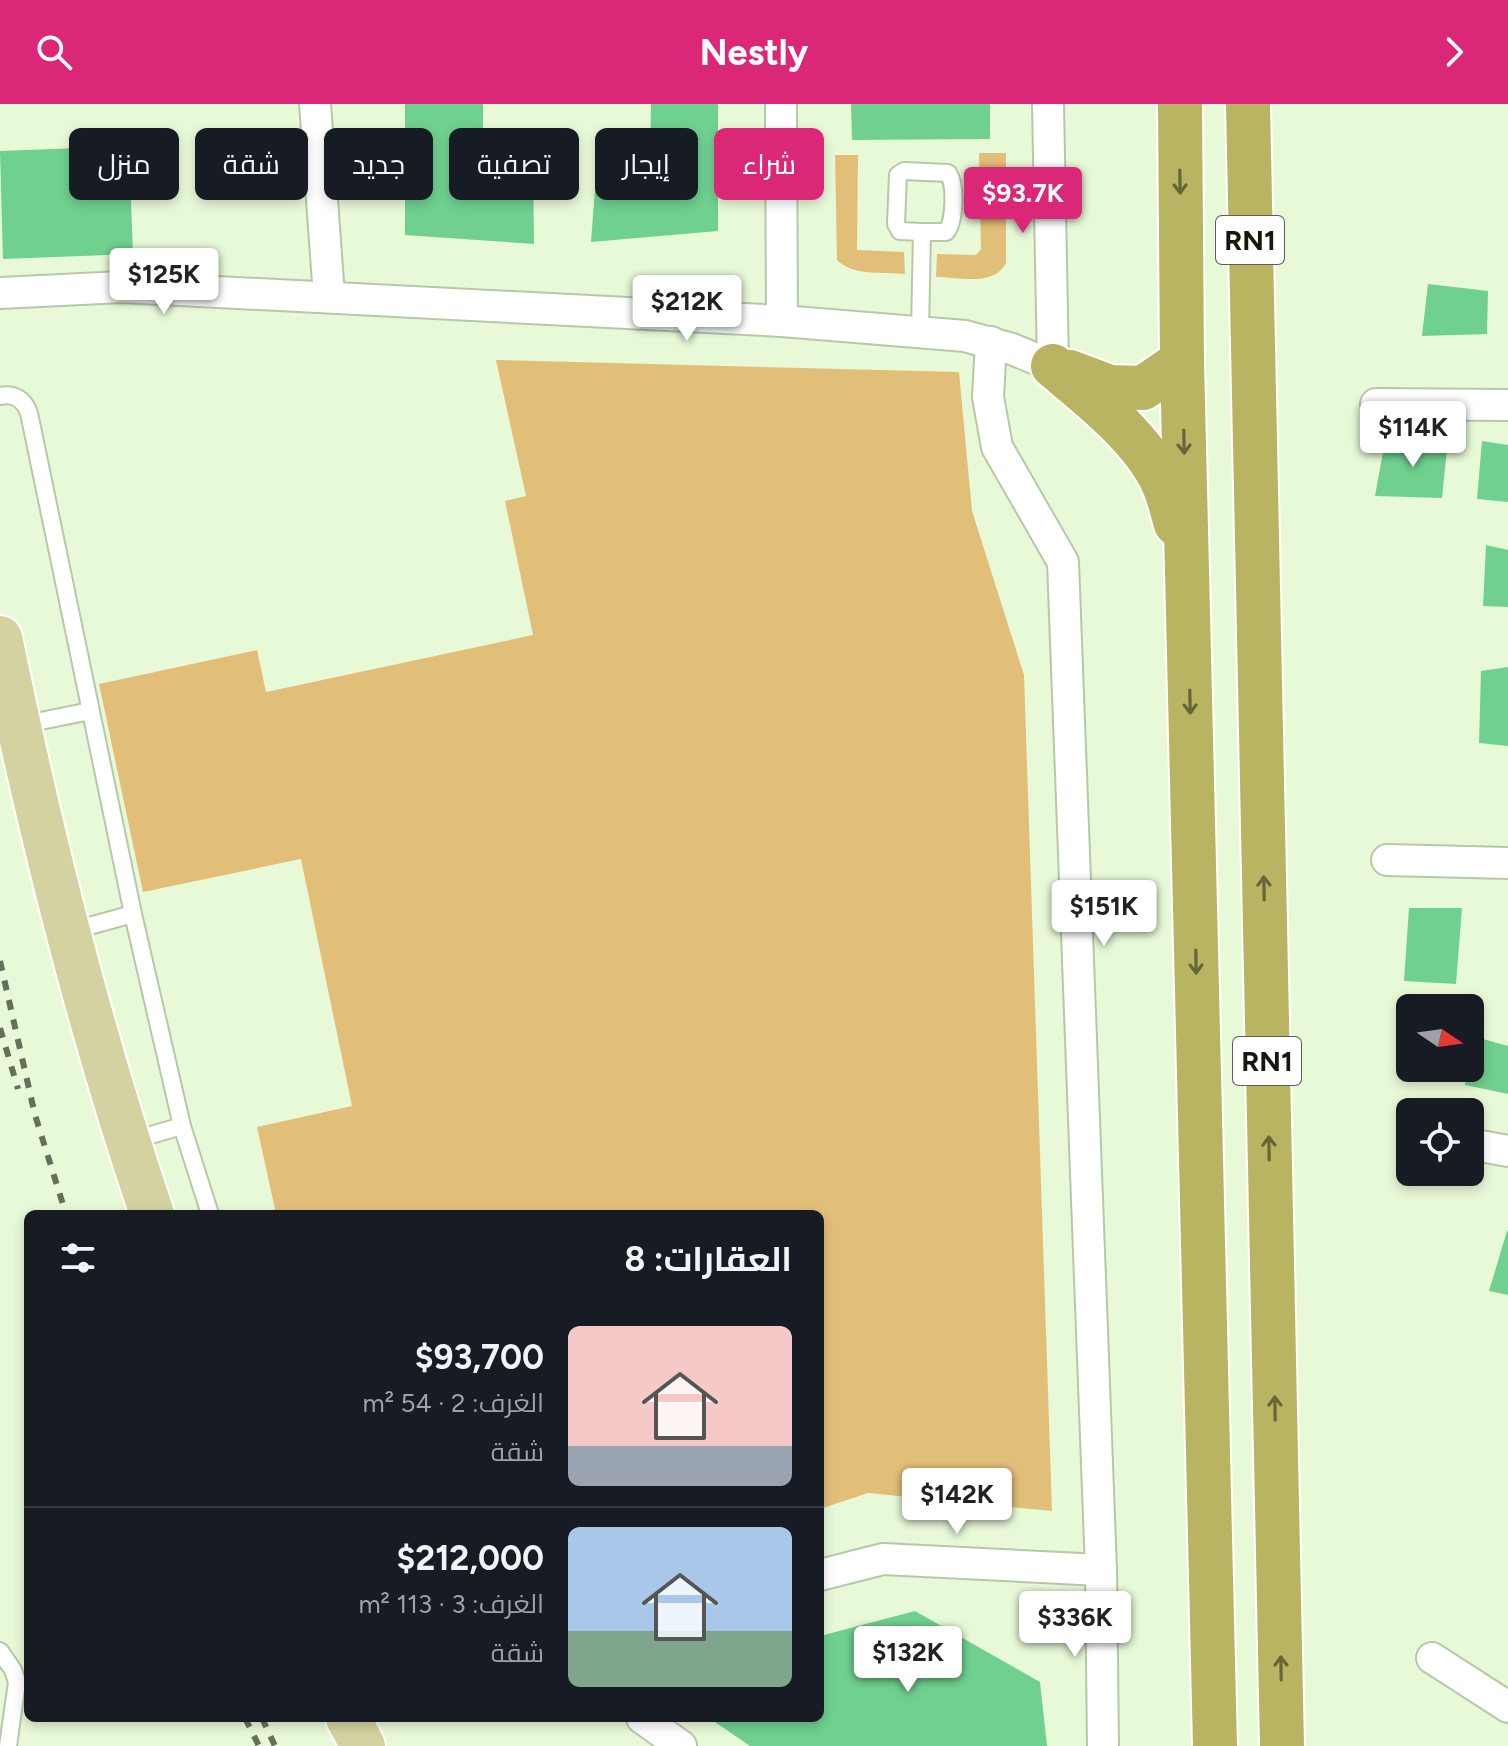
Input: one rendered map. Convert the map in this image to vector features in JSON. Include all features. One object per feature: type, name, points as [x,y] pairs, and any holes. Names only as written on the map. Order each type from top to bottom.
[{"type":"highway","name":"RN1","points":[[1180,104],[1186,557],[1215,1746]]},
{"type":"highway","name":"RN1","points":[[1248,104],[1282,1746]]},
{"type":"highway","points":[[1252,376],[1265,298],[1273,104]]},
{"type":"highway","points":[[1053,366],[1110,387],[1143,388],[1182,361]]},
{"type":"highway","points":[[1053,366],[1110,414],[1163,481],[1186,557]]},
{"type":"main road","points":[[0,638],[67,931],[127,1142],[151,1210]]},
{"type":"street","points":[[315,104],[329,296]]},
{"type":"street","points":[[781,104],[782,321]]},
{"type":"street","points":[[0,293],[122,287],[782,321],[965,336],[991,342],[1053,366],[1048,104]]},
{"type":"street","points":[[991,342],[988,397],[997,447],[1063,562],[1101,1570],[1103,1746]]},
{"type":"street","points":[[1376,404],[1508,405]]},
{"type":"street","points":[[1387,860],[1508,863]]},
{"type":"street","points":[[1484,1147],[1508,1151]]},
{"type":"street","points":[[824,1574],[883,1559],[1101,1570]]},
{"type":"street","points":[[1432,1658],[1508,1707]]},
{"type":"street","points":[[648,1722],[681,1746]]},
{"type":"lane","points":[[904,171],[948,173],[953,180],[951,225],[946,232],[922,232],[900,231],[896,224],[898,175],[904,171]]},
{"type":"lane","points":[[920,332],[922,232]]},
{"type":"lane","points":[[0,396],[7,394],[17,397],[26,404],[29,413],[133,914],[182,1126],[209,1210]]},
{"type":"lane","points":[[18,725],[90,711]]},
{"type":"lane","points":[[67,931],[133,914]]},
{"type":"lane","points":[[127,1142],[182,1126]]},
{"type":"lane","points":[[0,1651],[17,1682],[8,1746]]},
{"type":"shaded area","points":[[979,153],[1006,153],[1006,263],[985,278],[936,277],[937,254],[976,255],[981,249]]},
{"type":"shaded area","points":[[835,155],[858,155],[857,250],[904,252],[905,274],[860,271],[837,260]]},
{"type":"shaded area","points":[[496,360],[959,372],[972,511],[1024,675],[1052,1511],[868,1493],[824,1508],[824,1210],[275,1210],[257,1127],[352,1106],[301,859],[143,892],[99,684],[257,650],[266,692],[533,635],[505,501],[526,496]]},
{"type":"building","points":[[405,104],[483,104],[483,128],[449,128],[449,200],[533,200],[534,244],[405,235],[405,200],[433,200],[433,128],[405,128]]},
{"type":"building","points":[[651,104],[718,104],[718,128],[714,128],[714,200],[718,200],[718,231],[591,242],[595,189],[595,200],[698,200],[698,128],[651,128]]},
{"type":"building","points":[[851,104],[990,104],[990,139],[852,140]]},
{"type":"building","points":[[69,148],[69,200],[131,200],[133,254],[3,259],[0,151]]},
{"type":"building","points":[[1428,284],[1488,291],[1487,334],[1422,336]]},
{"type":"building","points":[[1448,439],[1442,498],[1375,496],[1385,441]]},
{"type":"building","points":[[1482,441],[1508,445],[1508,502],[1477,499]]},
{"type":"building","points":[[1486,545],[1508,550],[1508,607],[1483,606]]},
{"type":"building","points":[[1508,667],[1508,746],[1479,743],[1481,671]]},
{"type":"building","points":[[1409,908],[1462,908],[1456,984],[1404,981]]},
{"type":"building","points":[[1484,1039],[1508,1046],[1508,1094],[1465,1085],[1465,1082],[1484,1082]]},
{"type":"building","points":[[1508,1231],[1508,1295],[1489,1291]]},
{"type":"building","points":[[915,1611],[1040,1682],[1047,1746],[750,1746],[715,1722],[824,1722],[824,1635]]},
{"type":"railway","points":[[0,961],[35,1115],[65,1210]]},
{"type":"railway","points":[[0,1028],[18,1089]]},
{"type":"railway","points":[[247,1722],[259,1746]]},
{"type":"railway","points":[[264,1722],[275,1746]]}]
